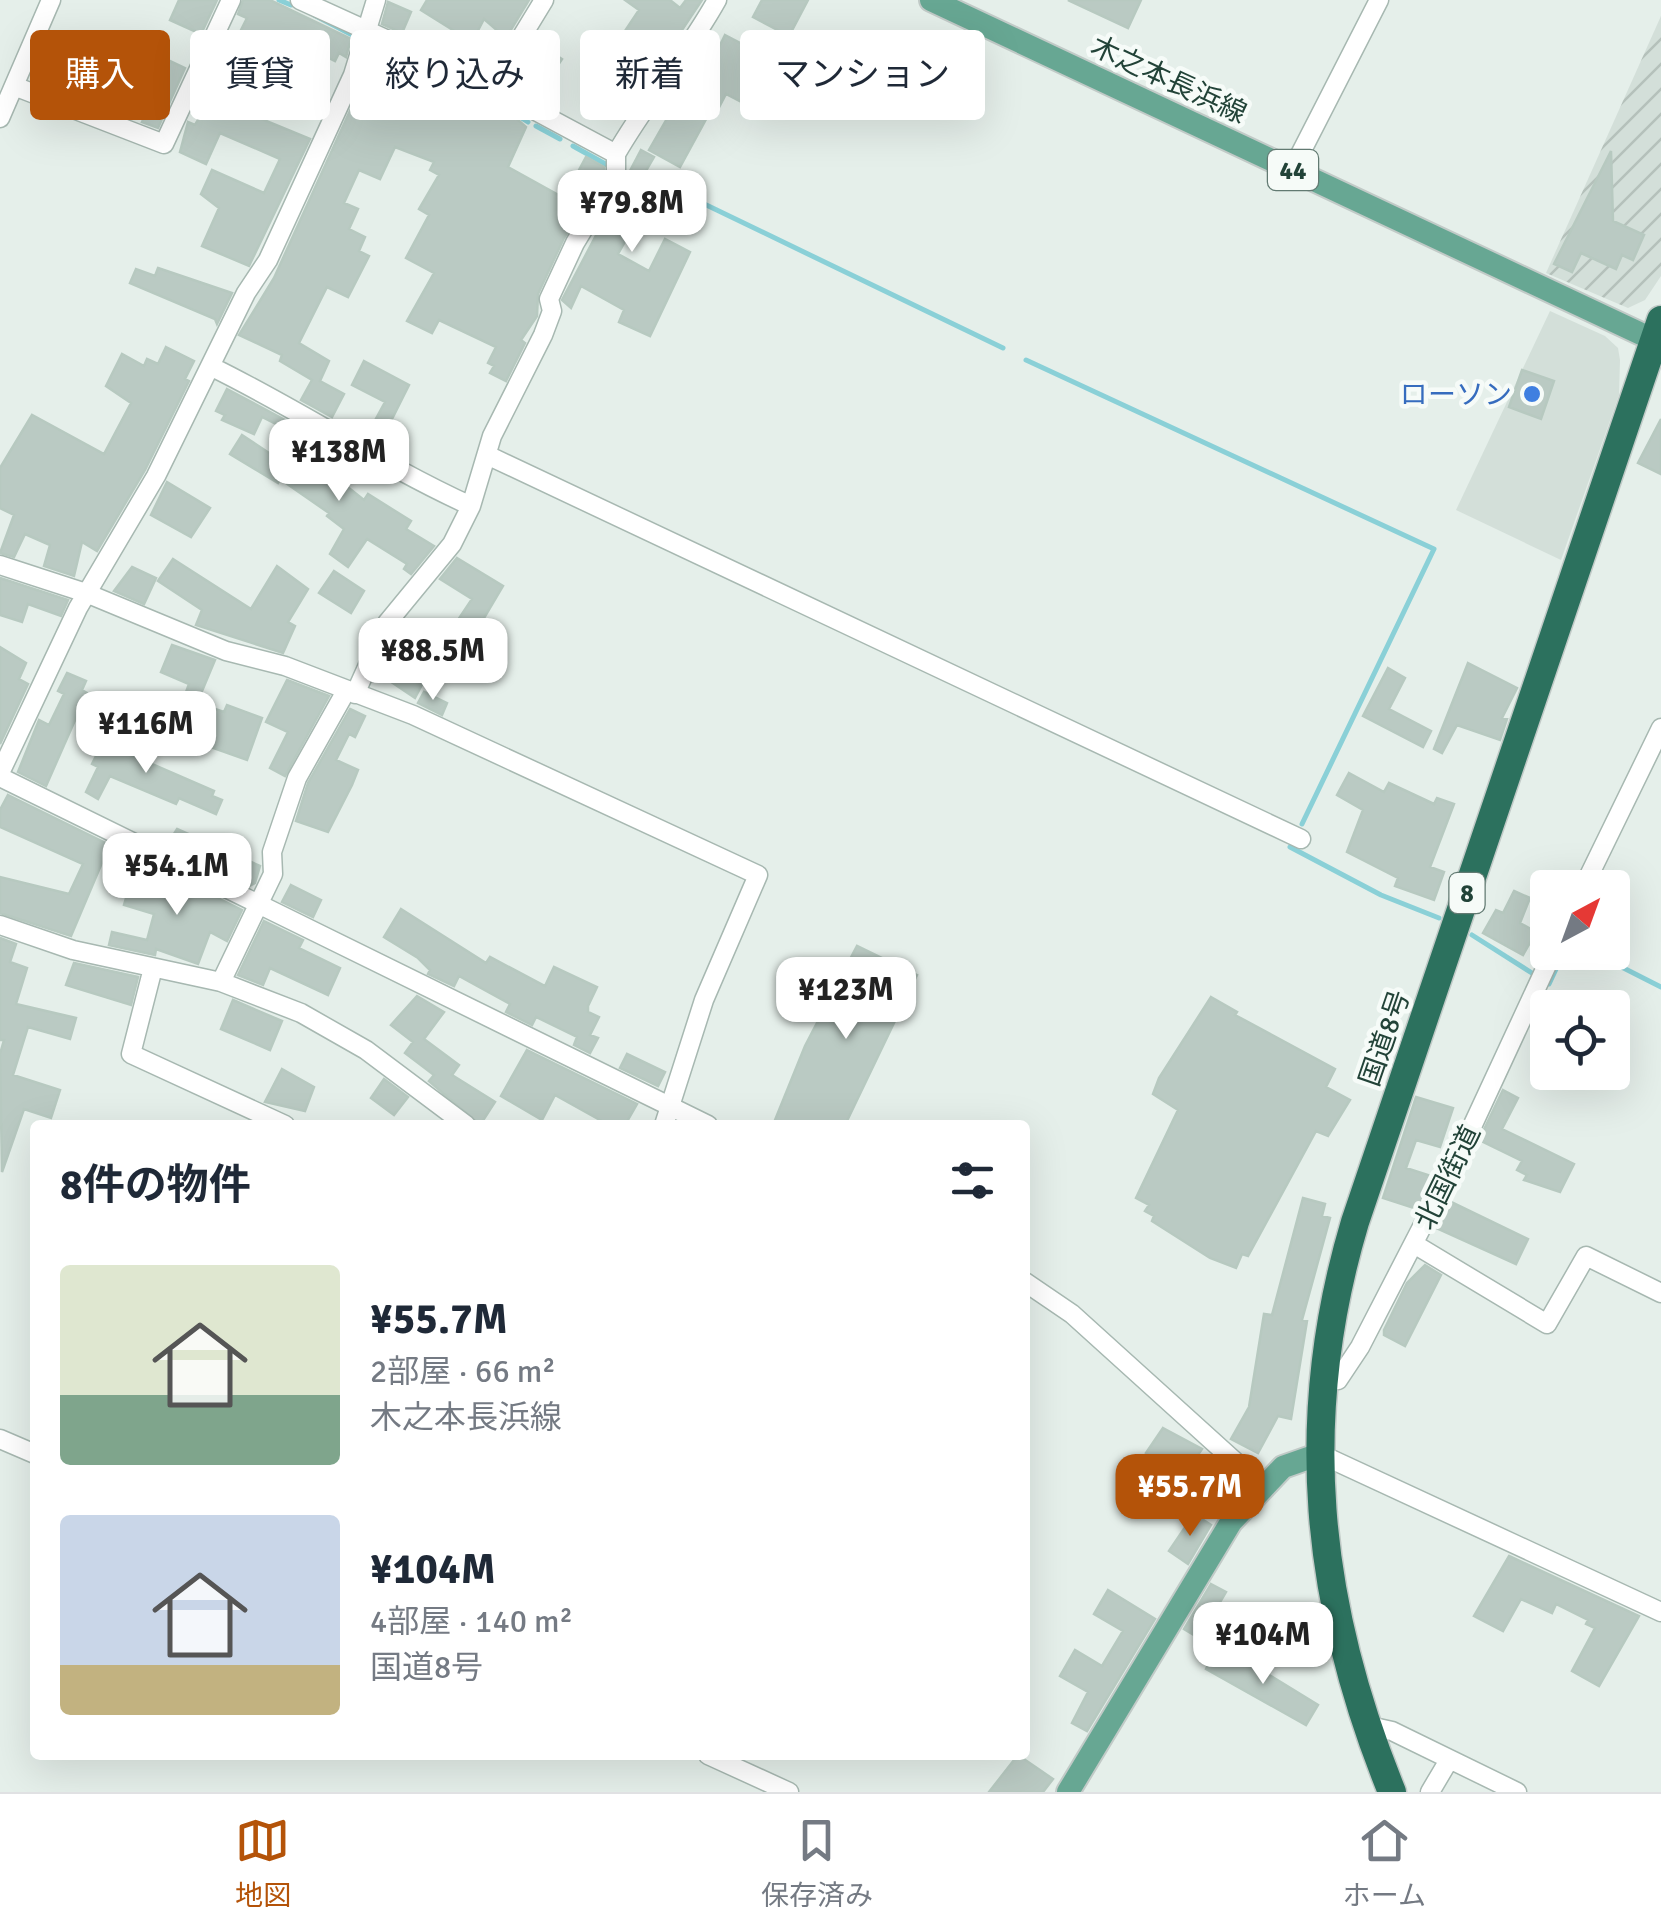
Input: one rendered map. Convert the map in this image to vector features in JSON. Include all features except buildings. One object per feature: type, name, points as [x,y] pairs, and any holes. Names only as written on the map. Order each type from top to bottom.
[{"type":"highway","name":"国道8号","points":[[1392,1792],[1365,1724],[1340,1643],[1329,1586],[1320,1454],[1321,1382],[1333,1304],[1355,1222],[1659,334]]},
{"type":"main road","name":"木之本長浜線","points":[[931,0],[1292,170],[1659,334]]},
{"type":"main road","points":[[1068,1792],[1231,1522],[1261,1486],[1298,1458],[1320,1454]]},
{"type":"street","points":[[0,118],[51,0]]},
{"type":"street","points":[[14,86],[164,144],[231,0]]},
{"type":"street","points":[[300,0],[367,30],[376,0]]},
{"type":"street","points":[[526,30],[544,0]]},
{"type":"street","points":[[222,982],[272,874],[272,852],[282,813],[387,623],[452,544],[471,506],[487,454],[543,334],[552,310],[549,299],[575,243],[616,174],[616,154],[645,102],[683,56],[717,0]]},
{"type":"street","points":[[1292,170],[1379,0]]},
{"type":"street","points":[[0,565],[86,593],[226,651],[285,666],[413,715],[758,875],[704,1000],[668,1116],[260,904],[0,775],[86,593],[156,476],[283,227],[350,79]]},
{"type":"street","points":[[553,120],[616,154]]},
{"type":"street","points":[[212,367],[290,405],[401,474],[471,506]]},
{"type":"street","points":[[487,454],[1301,839]]},
{"type":"street","points":[[1591,870],[1661,728]]},
{"type":"street","points":[[0,924],[73,950],[222,982],[301,1013],[347,1038],[459,1120]]},
{"type":"street","points":[[153,968],[131,1054],[274,1120]]},
{"type":"street","name":"北国街道","points":[[1321,1382],[1338,1380],[1350,1365],[1414,1244],[1544,970]]},
{"type":"street","points":[[1414,1244],[1547,1324],[1586,1256],[1661,1293]]},
{"type":"street","points":[[1030,1285],[1072,1314],[1261,1486]]},
{"type":"street","points":[[0,1439],[30,1452]]},
{"type":"street","points":[[1320,1454],[1661,1612]]},
{"type":"street","points":[[1365,1724],[1392,1731],[1518,1792]]},
{"type":"street","points":[[719,1760],[790,1792]]},
{"type":"street","points":[[1430,1792],[1449,1760]]},
{"type":"shaded area","points":[[1661,16],[1661,276],[1645,300],[1628,308],[1546,273]]},
{"type":"shaded area","points":[[1550,311],[1605,336],[1618,348],[1620,360],[1619,395],[1561,560],[1456,510]]},
{"type":"waterway","points":[[279,0],[291,5]]},
{"type":"waterway","points":[[314,15],[350,34]]},
{"type":"waterway","points":[[536,126],[560,139]]},
{"type":"waterway","points":[[573,146],[609,166]]},
{"type":"waterway","points":[[642,174],[1003,348]]},
{"type":"waterway","points":[[1026,360],[1434,549],[1302,824]]},
{"type":"waterway","points":[[1290,847],[1381,895],[1439,918]]},
{"type":"waterway","points":[[1472,935],[1535,975]]},
{"type":"waterway","points":[[1549,984],[1556,970]]},
{"type":"waterway","points":[[1627,970],[1661,987]]},
{"type":"place","name":"ローソン","points":[[1532,394]]}]
